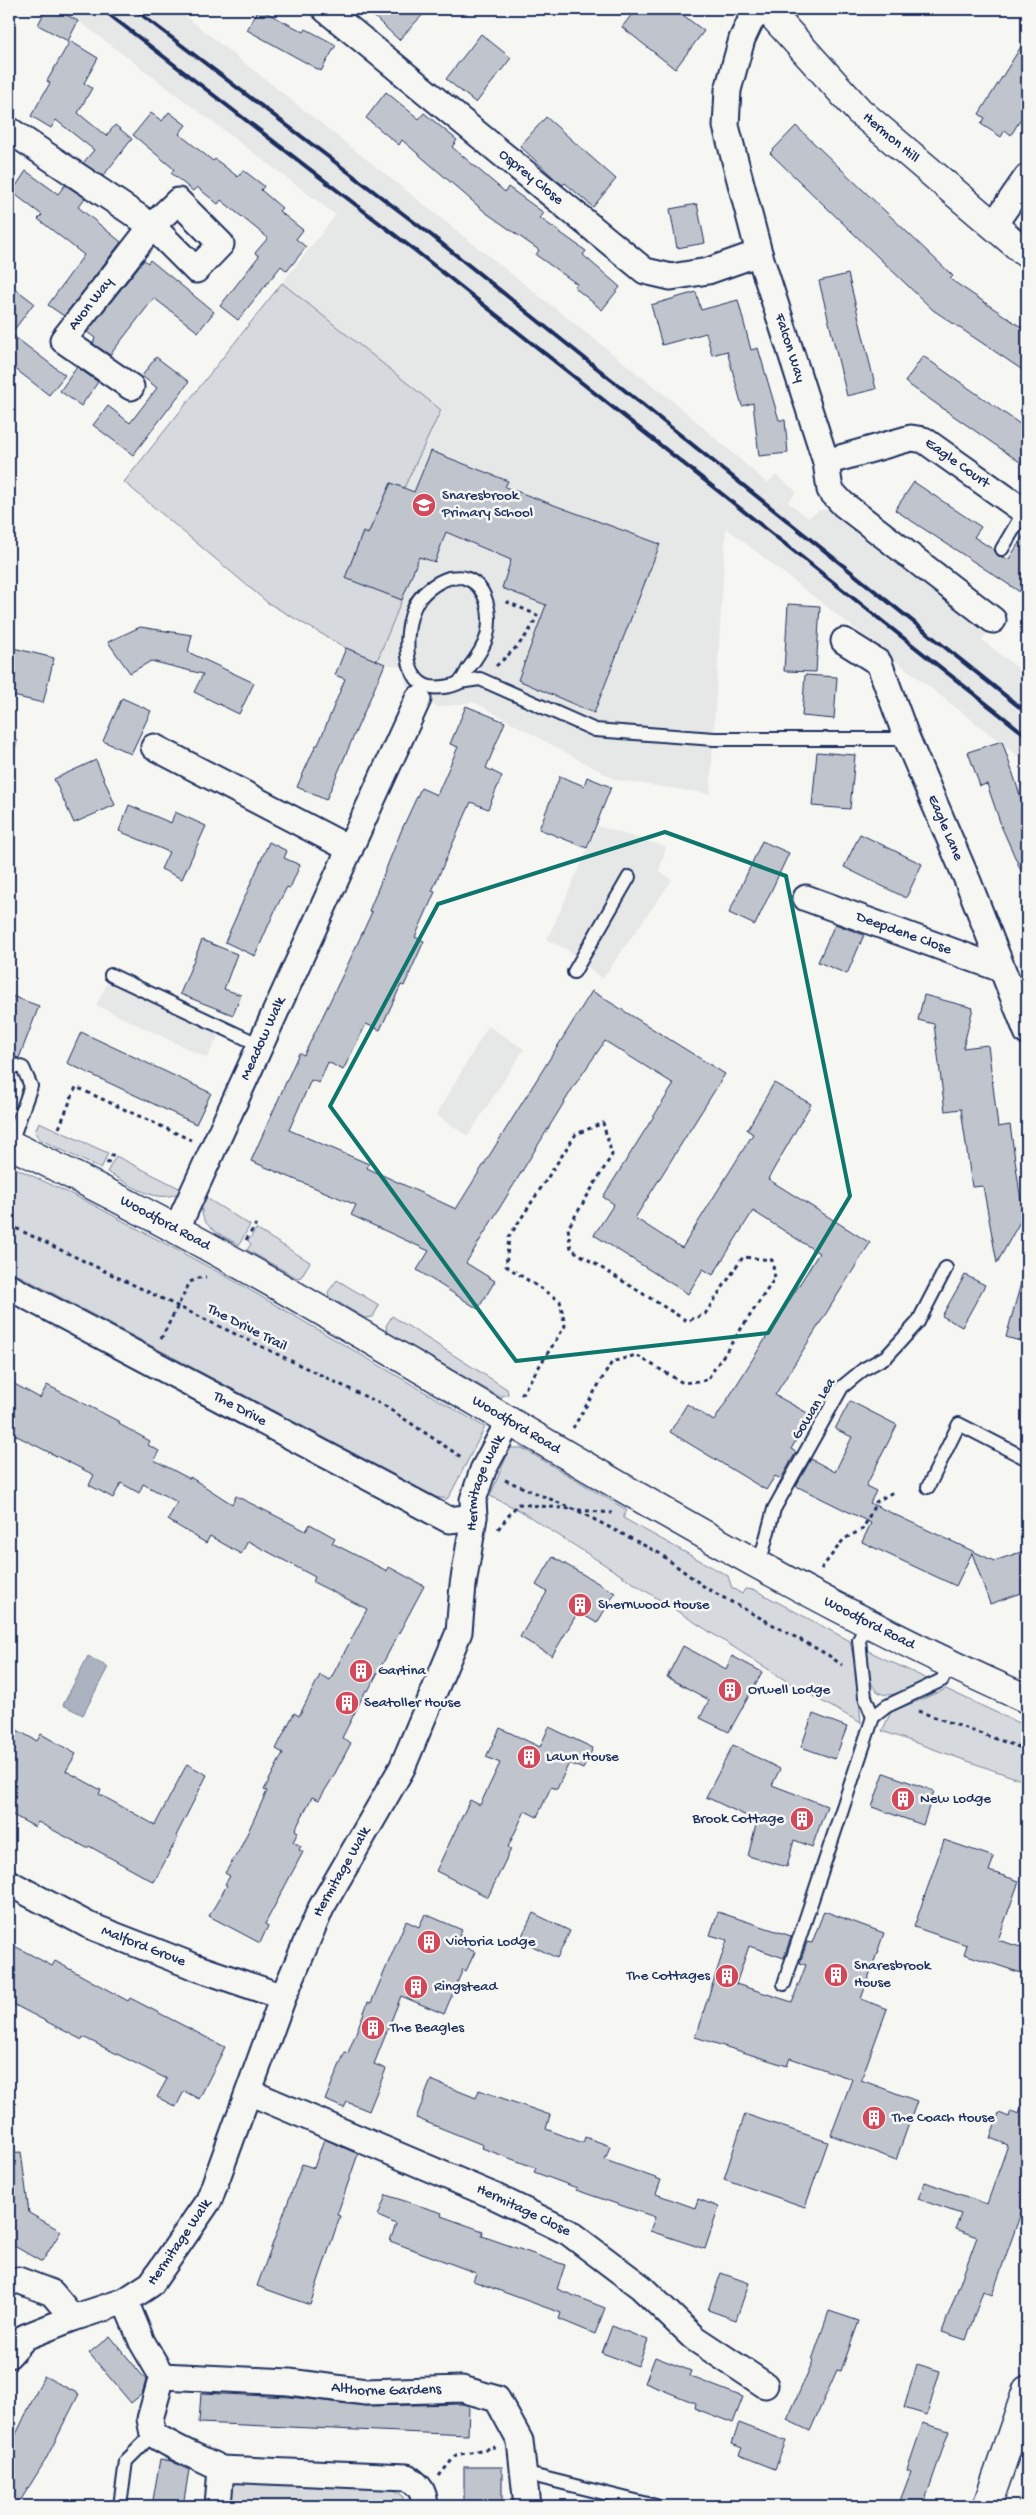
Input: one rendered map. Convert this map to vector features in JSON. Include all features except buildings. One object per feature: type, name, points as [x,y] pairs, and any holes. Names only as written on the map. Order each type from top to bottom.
[{"type":"main road","name":"Hermon Hill","points":[[766,9],[860,111],[1027,254]]},
{"type":"main road","name":"Woodford Road","points":[[9,1144],[177,1228],[759,1565],[867,1624],[1027,1699]]},
{"type":"main road","points":[[987,2506],[1027,2390]]},
{"type":"street","name":"Osprey Close","points":[[325,9],[645,271],[671,277],[708,271],[759,253]]},
{"type":"street","name":"Falcon Way","points":[[766,9],[751,20],[742,39],[728,90],[726,126],[759,253],[826,462],[830,490],[843,504],[993,620]]},
{"type":"street","name":"Avon Way","points":[[9,130],[152,226],[63,340],[131,387]]},
{"type":"street","points":[[993,226],[1027,177]]},
{"type":"street","name":"Eagle Court","points":[[826,462],[911,438],[924,440],[1026,509]]},
{"type":"street","name":"Eagle Lane","points":[[844,641],[879,663],[907,739],[970,884],[1001,969],[1027,1032]]},
{"type":"street","name":"Meadow Walk","points":[[177,1228],[423,693]]},
{"type":"street","points":[[154,747],[350,849]]},
{"type":"street","name":"Deepdene Close","points":[[806,898],[1001,969]]},
{"type":"street","name":"The Drive","points":[[9,1287],[449,1520],[474,1517]]},
{"type":"street","name":"Hermitage Walk","points":[[9,2355],[25,2338],[73,2318],[125,2302],[151,2284],[209,2200],[283,1997],[320,1908],[402,1768],[426,1715],[459,1632],[463,1585],[474,1517],[473,1500],[483,1470],[509,1421]]},
{"type":"street","name":"Malford Grove","points":[[9,1883],[88,1925],[198,1968],[283,1997]]},
{"type":"street","name":"Hermitage Close","points":[[249,2092],[494,2196],[568,2232],[641,2287],[694,2338],[765,2384]]},
{"type":"street","points":[[9,2283],[18,2280],[52,2293],[73,2318]]},
{"type":"street","points":[[125,2302],[142,2342],[162,2376],[150,2419],[153,2434],[174,2448],[198,2457],[221,2469],[407,2477],[418,2485],[424,2500]]},
{"type":"street","name":"Althorne Gardens","points":[[162,2376],[290,2382],[366,2392],[462,2389],[497,2399],[520,2441],[527,2506]]},
{"type":"street","points":[[218,2506],[221,2469]]},
{"type":"lane","points":[[1002,549],[1026,509]]},
{"type":"lane","points":[[459,682],[474,662],[487,637],[490,615],[483,592],[464,578],[449,578],[436,582],[416,604],[406,630],[408,660],[423,693],[459,682],[480,679],[595,730],[714,739],[907,739]]},
{"type":"lane","points":[[574,972],[629,878]]},
{"type":"lane","points":[[110,975],[262,1046]]},
{"type":"lane","points":[[9,1062],[23,1068],[31,1086],[9,1144]]},
{"type":"lane","name":"Gowan Lea","points":[[759,1565],[774,1509],[842,1387],[864,1369],[887,1356],[918,1322],[946,1268]]},
{"type":"lane","points":[[928,1487],[959,1424],[1027,1459]]},
{"type":"lane","points":[[867,1624],[859,1640],[865,1697],[873,1717]]},
{"type":"lane","points":[[784,1984],[873,1717],[894,1702],[942,1680],[950,1664]]},
{"type":"lane","points":[[120,2506],[126,2461],[153,2434]]},
{"type":"lane","points":[[523,2473],[656,2506]]},
{"type":"path","points":[[480,679],[515,649],[530,632],[537,615],[483,592]]},
{"type":"path","points":[[59,1128],[76,1086],[196,1143]]},
{"type":"path","points":[[521,1395],[565,1326],[560,1301],[506,1266],[509,1237],[576,1134],[603,1123],[612,1155],[568,1228],[571,1249],[687,1321],[705,1314],[743,1257],[772,1260],[775,1278],[707,1380],[683,1383],[636,1355],[612,1362],[573,1428]]},
{"type":"path","points":[[244,1248],[256,1224]]},
{"type":"path","name":"The Drive Trail","points":[[9,1225],[385,1406],[468,1462]]},
{"type":"path","points":[[149,1362],[190,1282],[200,1277],[208,1277]]},
{"type":"path","points":[[498,1477],[576,1510],[659,1554],[706,1588],[828,1655],[863,1681]]},
{"type":"path","points":[[819,1572],[844,1539],[863,1529],[876,1502],[893,1492]]},
{"type":"path","points":[[497,1531],[518,1504],[621,1514]]},
{"type":"path","points":[[894,1702],[1027,1750]]},
{"type":"path","points":[[424,2500],[456,2456],[520,2441]]},
{"type":"highlighted area","points":[[665,832],[786,876],[850,1196],[768,1333],[516,1361],[330,1106],[438,904]]},
{"type":"shaded area","name":"Snaresbrook Primary School","points":[[63,9],[176,9],[675,403],[767,483],[776,475],[797,492],[788,502],[808,518],[818,511],[838,507],[992,626],[982,640],[1027,675],[1027,763],[726,528],[710,794],[616,780],[474,702],[439,707],[418,699],[406,685],[403,667],[385,664],[346,648],[268,603],[124,482],[336,215]]},
{"type":"shaded area","points":[[282,283],[441,410],[404,488],[391,483],[368,534],[363,532],[346,577],[402,600],[377,661],[346,648],[268,603],[124,482]]},
{"type":"shaded area","points":[[9,738],[18,740],[9,764]]},
{"type":"shaded area","points":[[598,826],[666,847],[659,871],[672,880],[602,979],[568,950],[547,940]]},
{"type":"shaded area","points":[[109,980],[220,1033],[207,1058],[96,1005]]},
{"type":"shaded area","points":[[488,1026],[524,1049],[468,1136],[436,1115]]},
{"type":"shaded area","points":[[39,1122],[108,1153],[101,1169],[39,1139],[35,1132]]},
{"type":"shaded area","points":[[116,1156],[183,1190],[174,1195],[164,1196],[154,1195],[135,1188],[107,1172]]},
{"type":"shaded area","points":[[9,1165],[86,1201],[231,1279],[485,1427],[447,1499],[436,1497],[9,1270]]},
{"type":"shaded area","points":[[203,1196],[250,1225],[239,1245],[216,1232],[205,1221],[202,1215]]},
{"type":"shaded area","points":[[256,1229],[310,1262],[301,1277],[297,1278],[247,1250],[251,1244],[248,1241]]},
{"type":"shaded area","points":[[337,1280],[379,1305],[373,1317],[365,1318],[329,1297],[328,1292]]},
{"type":"shaded area","points":[[392,1316],[507,1389],[508,1394],[500,1397],[387,1332],[386,1326]]},
{"type":"shaded area","points":[[510,1448],[522,1448],[627,1510],[623,1518],[728,1576],[732,1588],[742,1594],[745,1589],[755,1590],[850,1641],[857,1676],[861,1723],[796,1687],[519,1510],[490,1496]]},
{"type":"shaded area","points":[[864,1649],[927,1679],[899,1693],[883,1694],[877,1691],[872,1684]]},
{"type":"shaded area","points":[[88,1656],[108,1667],[83,1715],[63,1705]]},
{"type":"shaded area","points":[[946,1689],[1027,1727],[1027,1782],[882,1731],[891,1712]]},
{"type":"shaded area","points":[[1027,2476],[1027,2506],[1017,2506]]},
{"type":"shaded area","points":[[234,2483],[386,2484],[403,2496],[403,2506],[223,2506],[224,2500]]},
{"type":"railway","points":[[102,9],[417,252],[1027,736]]},
{"type":"railway","points":[[134,9],[431,235],[1027,713]]},
{"type":"place","name":"Snaresbrook Primary School","points":[[424,505]]},
{"type":"place","name":"Shernwood House","points":[[580,1605]]},
{"type":"place","name":"Gartina","points":[[361,1671]]},
{"type":"place","name":"Orwell Lodge","points":[[730,1690]]},
{"type":"place","name":"Seatoller House","points":[[347,1703]]},
{"type":"place","name":"Lawn House","points":[[529,1757]]},
{"type":"place","name":"New Lodge","points":[[903,1799]]},
{"type":"place","name":"Brook Cottage","points":[[802,1819]]},
{"type":"place","name":"Victoria Lodge","points":[[429,1942]]},
{"type":"place","name":"Snaresbrook House","points":[[836,1975]]},
{"type":"place","name":"The Cottages","points":[[727,1976]]},
{"type":"place","name":"Ringstead","points":[[416,1987]]},
{"type":"place","name":"The Beagles","points":[[373,2028]]},
{"type":"place","name":"The Coach House","points":[[874,2118]]}]
